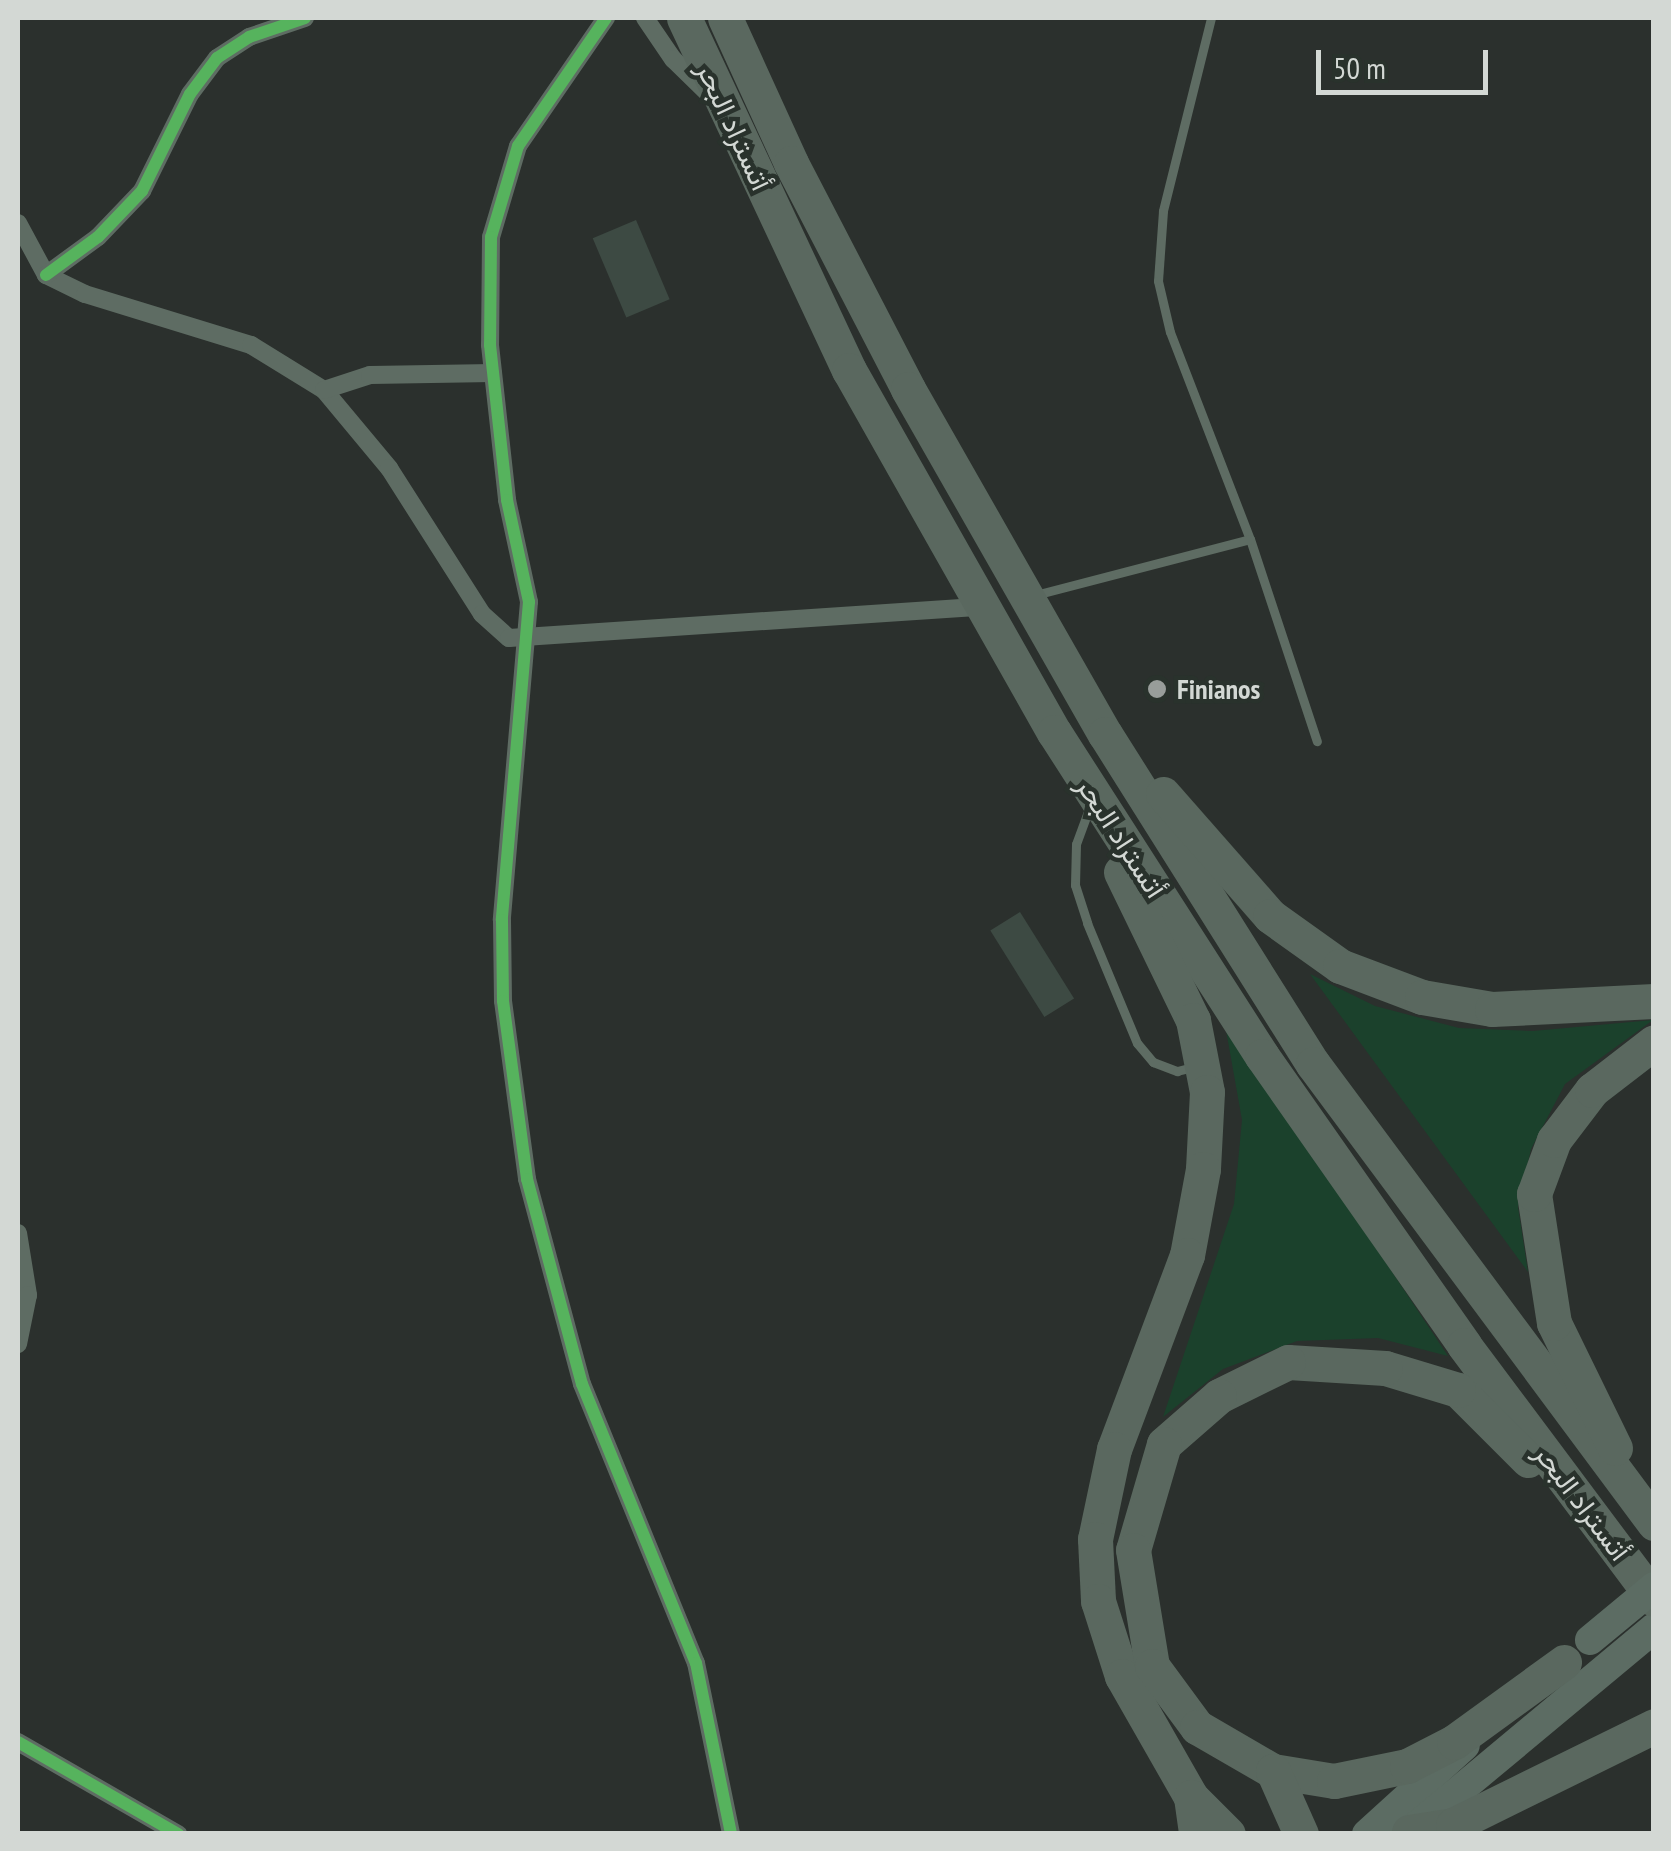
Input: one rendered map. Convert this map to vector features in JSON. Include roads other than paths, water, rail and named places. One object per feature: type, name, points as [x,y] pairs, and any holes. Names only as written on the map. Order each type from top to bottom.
[{"type":"highway","name":"أتستراد البحر","points":[[684,18],[849,370],[1054,732],[1262,1056],[1654,1598]]},
{"type":"highway","name":"أتستراد البحر","points":[[725,18],[791,164],[1025,597],[1105,734],[1313,1064],[1651,1520]]},
{"type":"highway","points":[[1054,732],[1193,1020],[1202,1066],[1204,1170],[1187,1255],[1118,1434],[1095,1539],[1098,1601],[1122,1676],[1191,1797],[1228,1834]]},
{"type":"highway","points":[[1105,734],[1270,916],[1340,966],[1422,997],[1492,1009],[1654,1001]]},
{"type":"highway","points":[[1651,1520],[1554,1322],[1534,1194],[1554,1140],[1592,1090],[1654,1042]]},
{"type":"highway","points":[[1577,1651],[1454,1742],[1407,1766],[1334,1781],[1273,1772],[1197,1728],[1152,1666],[1132,1550],[1164,1444],[1220,1396],[1288,1362],[1385,1368],[1458,1390],[1604,1531]]},
{"type":"highway","points":[[1408,1833],[1454,1825],[1654,1726]]},
{"type":"highway","points":[[1273,1772],[1300,1834]]},
{"type":"highway","points":[[1191,1797],[1196,1834]]},
{"type":"main road","points":[[1367,1834],[1654,1587]]},
{"type":"main road","points":[[1408,1833],[1654,1628]]},
{"type":"street","points":[[46,275],[98,237],[142,192],[190,94],[218,58],[249,37],[305,18]]},
{"type":"street","points":[[606,18],[524,136],[500,190],[488,289],[508,500],[527,583],[526,641],[502,936],[506,1030],[522,1146],[593,1422],[696,1663],[731,1834]]},
{"type":"street","points":[[645,18],[673,59],[724,106]]},
{"type":"street","points":[[18,223],[46,275],[85,294],[252,345],[324,390],[389,468],[482,614],[509,638],[526,641],[980,607]]},
{"type":"street","points":[[324,390],[370,375],[493,373]]},
{"type":"street","points":[[18,1232],[28,1295],[18,1344]]},
{"type":"street","points":[[18,1742],[178,1834]]},
{"type":"lane","points":[[1211,18],[1163,211],[1158,281],[1170,332],[1250,539],[1317,741]]},
{"type":"lane","points":[[1025,597],[1250,539]]},
{"type":"lane","points":[[1090,806],[1076,844],[1075,884],[1138,1043],[1153,1062],[1177,1071],[1202,1066]]},
{"type":"place","name":"Finianos","points":[[1157,689]]}]
